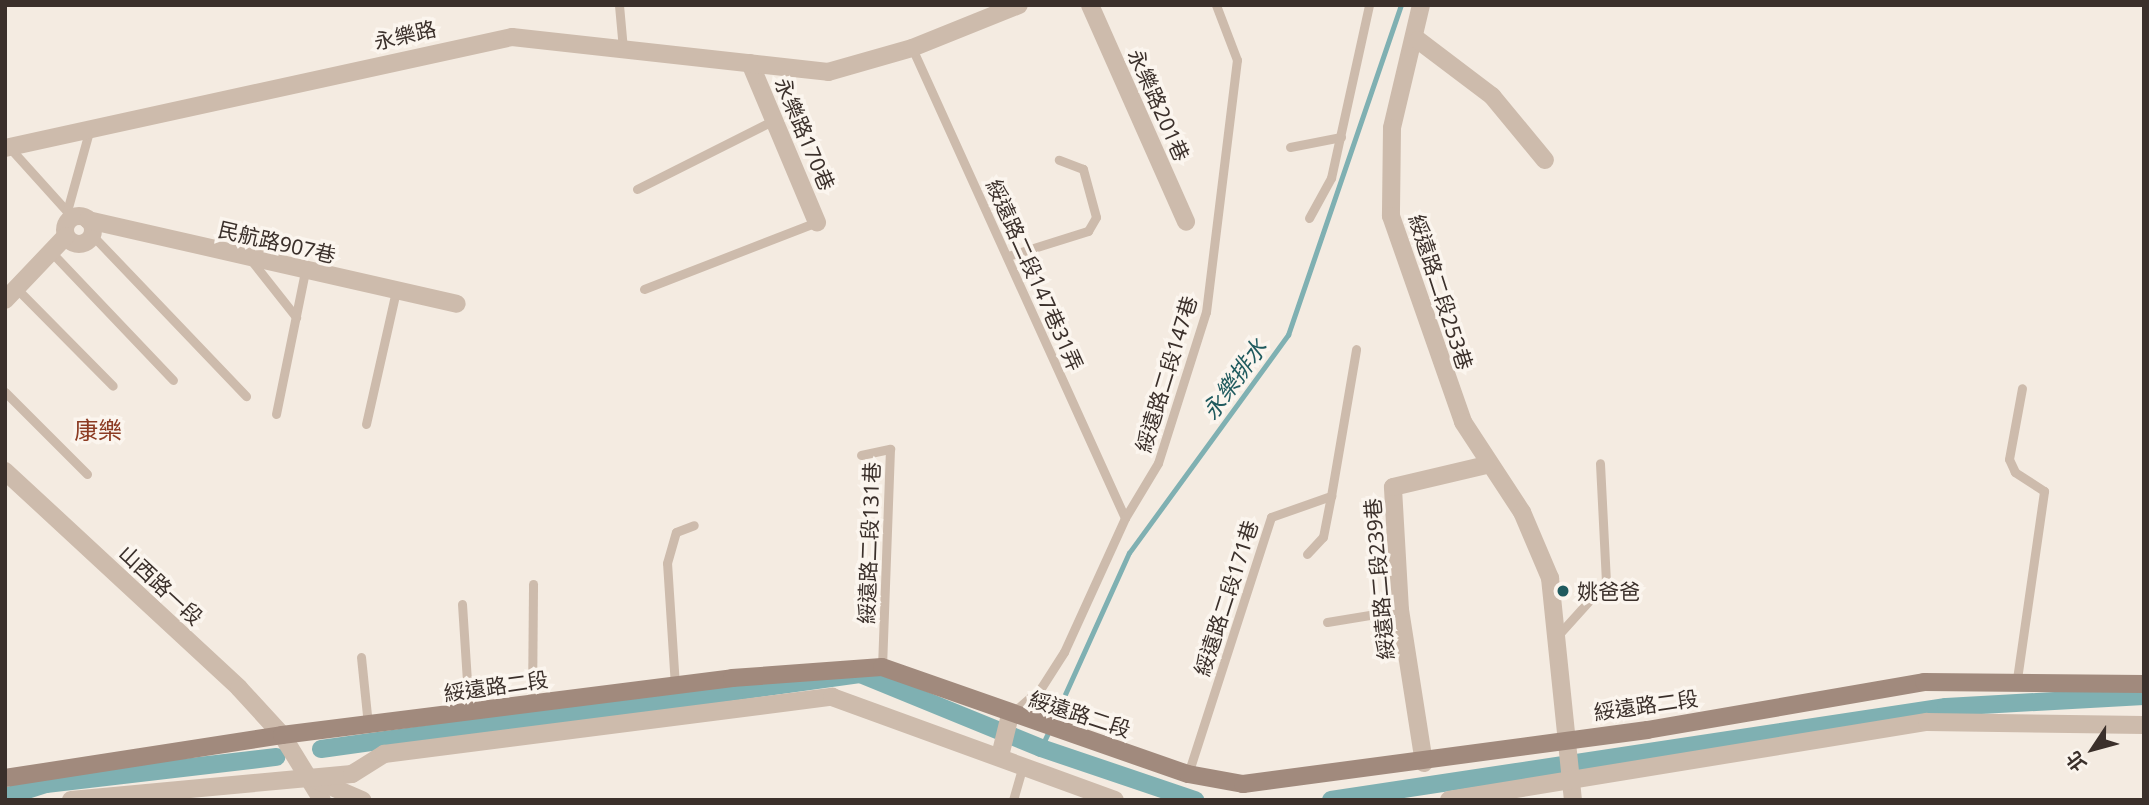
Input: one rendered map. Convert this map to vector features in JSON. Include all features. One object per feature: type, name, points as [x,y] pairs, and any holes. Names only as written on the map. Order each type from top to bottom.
[{"type":"street","name":"永樂路","points":[[7,148],[512,37],[828,72],[912,48],[1019,5]]},
{"type":"street","name":"永樂路201巷","points":[[1090,5],[1186,222]]},
{"type":"street","name":"綏遠路二段253巷","points":[[1422,5],[1418,40],[1392,128],[1391,216],[1430,338],[1487,465],[1522,512],[1550,578],[1560,633],[1574,775],[1573,800]]},
{"type":"street","points":[[1418,40],[1492,96],[1545,160]]},
{"type":"street","name":"永樂路170巷","points":[[750,63],[817,222]]},
{"type":"street","points":[[9,295],[53,254],[80,221]]},
{"type":"street","name":"民航路907巷","points":[[66,236],[80,244],[80,221],[457,304]]},
{"type":"street","name":"綏遠路二段239巷","points":[[1424,763],[1400,610],[1393,487],[1487,465]]},
{"type":"street","name":"山西路一段","points":[[5,471],[282,735],[302,774],[322,800]]},
{"type":"street","name":"綏遠路二段","points":[[5,778],[282,735],[675,685],[882,667],[1017,717],[1188,774],[1242,784],[1424,763],[1924,682],[2017,679],[2144,684]]},
{"type":"street","points":[[71,800],[302,774],[352,774],[384,754],[832,697],[1000,755],[1115,800]]},
{"type":"street","points":[[1000,755],[1017,717]]},
{"type":"street","points":[[1449,800],[1574,775],[1927,722],[2144,725]]},
{"type":"street","points":[[302,774],[362,800]]},
{"type":"lane","points":[[619,5],[623,49]]},
{"type":"lane","name":"綏遠路二段147巷","points":[[1017,717],[1041,688],[1064,652],[1125,518],[1158,463],[1206,312],[1237,60],[1216,5]]},
{"type":"lane","points":[[1309,218],[1331,178],[1369,5]]},
{"type":"lane","name":"綏遠路二段147巷31弄","points":[[912,48],[1125,518]]},
{"type":"lane","points":[[637,189],[774,120]]},
{"type":"lane","points":[[80,221],[90,128]]},
{"type":"lane","points":[[1290,147],[1341,137]]},
{"type":"lane","points":[[7,148],[246,396]]},
{"type":"lane","points":[[1008,256],[1088,231],[1096,217],[1083,169],[1059,160]]},
{"type":"lane","points":[[644,289],[817,222]]},
{"type":"lane","points":[[53,254],[173,380]]},
{"type":"lane","points":[[251,260],[296,317]]},
{"type":"lane","points":[[276,414],[305,272]]},
{"type":"lane","points":[[366,424],[396,291]]},
{"type":"lane","points":[[9,295],[113,387]]},
{"type":"lane","points":[[1307,555],[1323,537],[1356,349]]},
{"type":"lane","points":[[2017,679],[2044,491],[2015,472],[2009,458],[2022,388]]},
{"type":"lane","points":[[5,392],[87,474]]},
{"type":"lane","name":"綏遠路二段131巷","points":[[861,455],[890,449],[882,667]]},
{"type":"lane","points":[[1560,633],[1606,582],[1600,463]]},
{"type":"lane","name":"綏遠路二段171巷","points":[[1188,774],[1271,517],[1331,496]]},
{"type":"lane","points":[[675,685],[667,563],[676,532],[694,525]]},
{"type":"lane","points":[[532,704],[533,584]]},
{"type":"lane","points":[[462,604],[469,712]]},
{"type":"lane","points":[[1327,622],[1400,610]]},
{"type":"lane","points":[[361,657],[368,726]]},
{"type":"lane","points":[[1013,800],[1023,765]]},
{"type":"waterway","name":"永樂排水","points":[[1053,721],[1129,553],[1288,335],[1401,5]]},
{"type":"waterway","points":[[321,749],[860,674],[1041,748],[1195,800]]},
{"type":"waterway","points":[[1331,800],[1946,707],[2144,696]]},
{"type":"waterway","name":"永樂排水","points":[[1041,748],[1050,729]]},
{"type":"waterway","points":[[5,797],[46,784],[276,757]]},
{"type":"place","name":"姚爸爸","points":[[1563,591]]},
{"type":"district","name":"康樂","points":[[98,430]]}]
